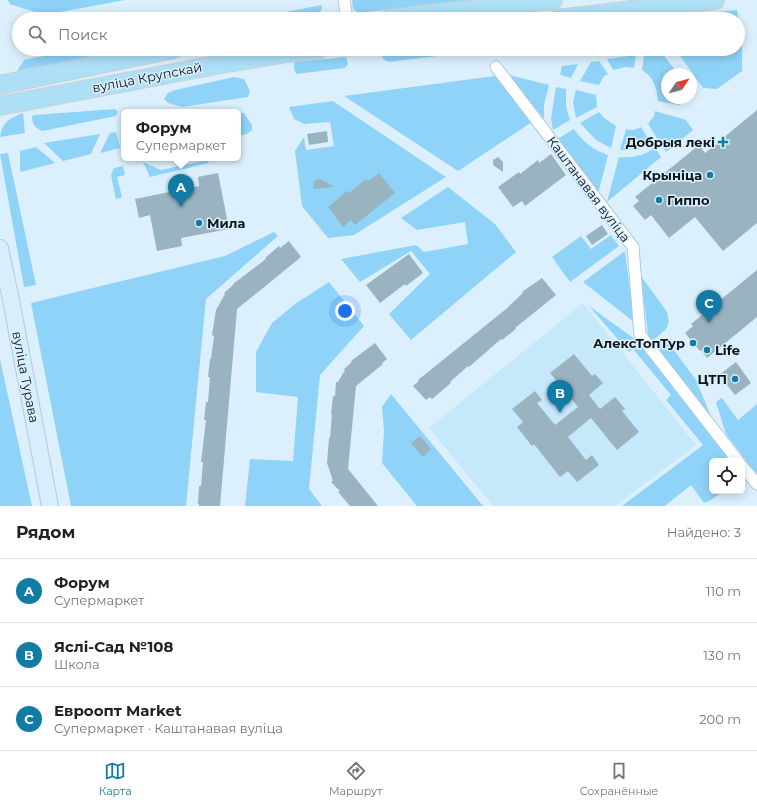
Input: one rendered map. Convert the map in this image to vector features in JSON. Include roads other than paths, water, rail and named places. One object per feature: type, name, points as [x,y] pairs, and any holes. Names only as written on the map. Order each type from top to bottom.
[{"type":"main road","points":[[449,12],[553,0]]},
{"type":"main road","points":[[616,12],[715,0]]},
{"type":"main road","name":"вуліца Крупскай","points":[[0,85],[140,56]]},
{"type":"main road","name":"вуліца Крупскай","points":[[0,106],[269,56]]},
{"type":"main road","name":"вуліца Турава","points":[[0,248],[50,506]]},
{"type":"street","points":[[344,0],[346,12]]},
{"type":"street","name":"Каштанавая вуліца","points":[[496,67],[633,248],[640,335],[736,458]]},
{"type":"street","points":[[745,470],[757,484]]},
{"type":"place","name":"Добрыя лекі","points":[[723,142]]},
{"type":"place","name":"Крыніца","points":[[710,175]]},
{"type":"place","name":"Гиппо","points":[[659,200]]},
{"type":"place","name":"Форум","points":[[181,207]]},
{"type":"place","name":"Мила","points":[[199,223]]},
{"type":"place","name":"Евроопт Market","points":[[709,323]]},
{"type":"place","name":"АлексТопТур","points":[[693,343]]},
{"type":"place","name":"Life","points":[[707,350]]},
{"type":"place","name":"ЦТП","points":[[735,379]]},
{"type":"place","name":"Яслі-Сад №108","points":[[560,413]]}]
